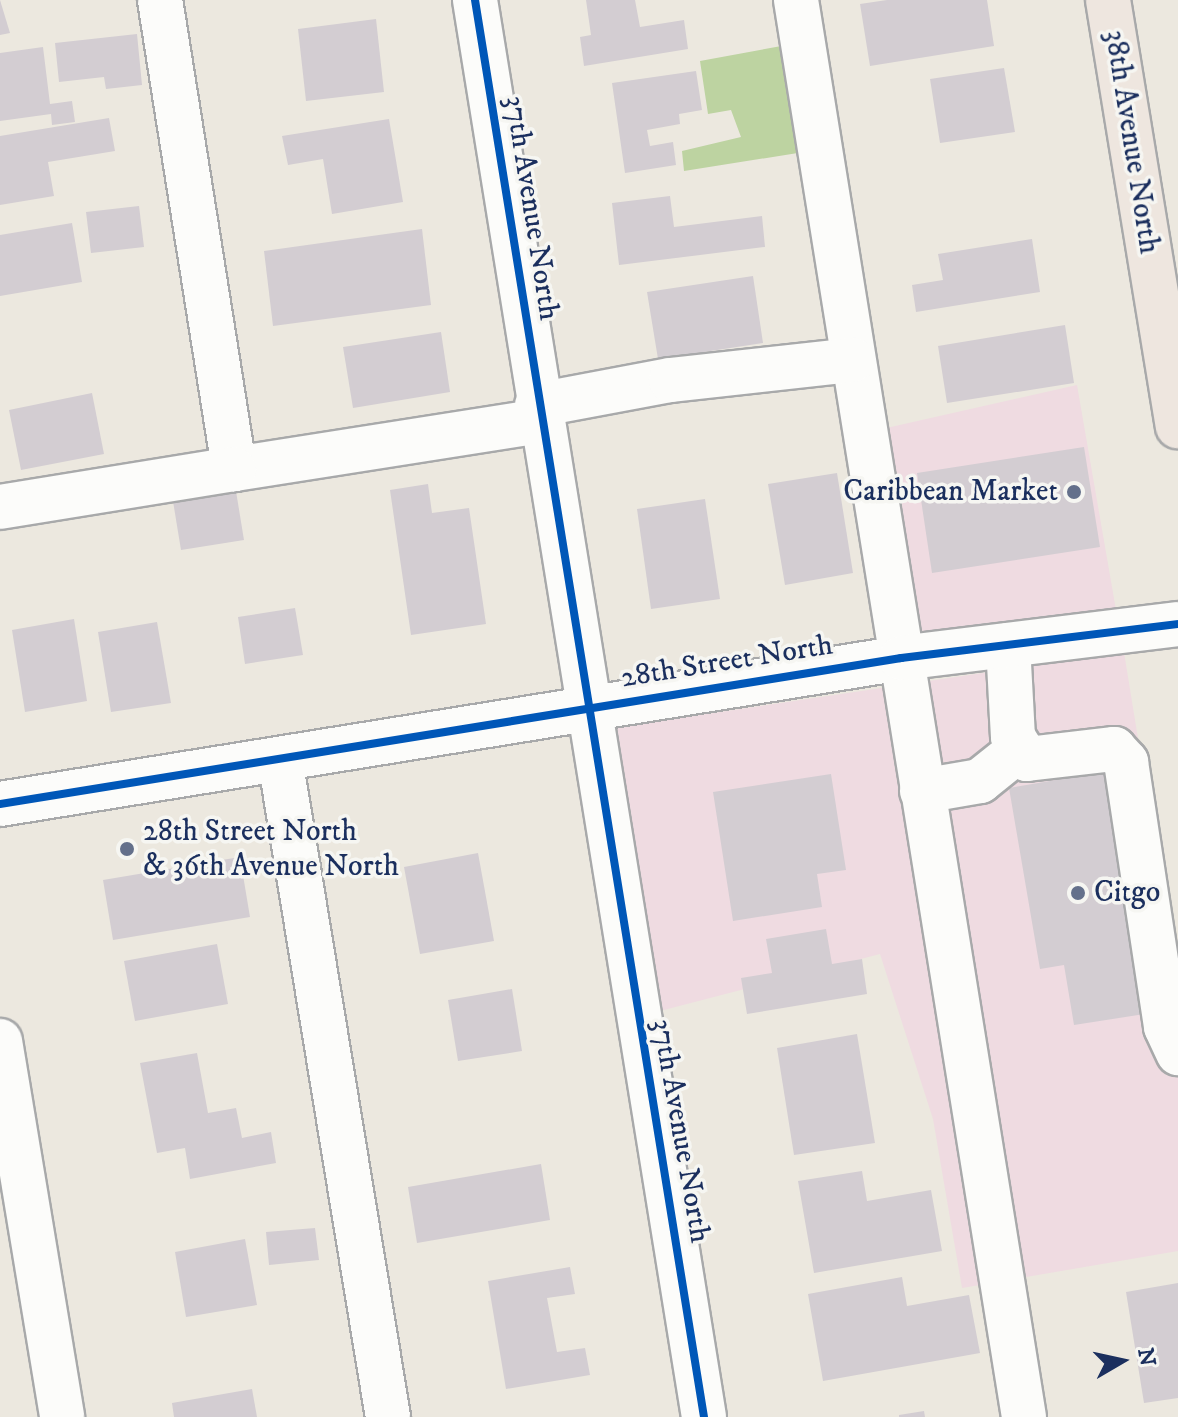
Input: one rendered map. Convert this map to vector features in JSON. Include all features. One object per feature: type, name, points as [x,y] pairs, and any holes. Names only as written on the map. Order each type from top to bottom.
[{"type":"main road","name":"38th Avenue North","points":[[1108,0],[1176,398]]},
{"type":"street","points":[[160,0],[234,469]]},
{"type":"street","name":"37th Avenue North","points":[[475,0],[584,710],[704,1417]]},
{"type":"street","points":[[796,0],[1024,1417]]},
{"type":"street","points":[[0,507],[234,469],[538,413],[671,380],[853,360]]},
{"type":"street","name":"28th Street North","points":[[0,804],[901,658],[1178,624]]},
{"type":"street","points":[[1008,645],[1013,737],[1027,759],[1114,749],[1126,762],[1161,874],[1166,1027],[1178,1053]]},
{"type":"street","points":[[922,791],[980,781],[1020,749]]},
{"type":"street","points":[[280,759],[388,1417]]},
{"type":"street","points":[[0,1041],[62,1417]]},
{"type":"shaded area","points":[[1077,385],[1116,610],[886,639],[851,436]]},
{"type":"shaded area","points":[[1124,652],[1178,985],[1178,1251],[962,1288],[933,1119],[880,954],[660,1011],[612,728]]},
{"type":"green space","points":[[787,45],[804,152],[684,171],[682,151],[741,137],[731,110],[708,114],[700,61]]},
{"type":"building","points":[[0,0],[10,33],[0,35]]},
{"type":"building","points":[[586,0],[635,0],[640,27],[684,20],[688,49],[584,66],[580,37],[591,35]]},
{"type":"building","points":[[887,0],[987,0],[994,46],[870,66],[860,4]]},
{"type":"building","points":[[376,19],[384,92],[306,101],[298,29]]},
{"type":"building","points":[[137,34],[142,85],[106,89],[104,77],[59,82],[55,43]]},
{"type":"building","points":[[43,47],[50,104],[72,101],[75,122],[52,125],[51,114],[0,121],[0,53]]},
{"type":"building","points":[[1004,68],[1015,132],[940,143],[930,79]]},
{"type":"building","points":[[696,71],[702,110],[679,114],[680,124],[647,130],[650,146],[673,142],[676,165],[625,173],[612,83]]},
{"type":"building","points":[[109,118],[115,151],[48,162],[54,196],[0,205],[0,136]]},
{"type":"building","points":[[389,119],[403,202],[332,214],[323,159],[288,165],[282,136]]},
{"type":"building","points":[[670,196],[674,227],[762,216],[765,247],[619,265],[612,203]]},
{"type":"building","points":[[139,206],[144,247],[91,253],[86,212]]},
{"type":"building","points":[[72,223],[82,282],[0,296],[0,235]]},
{"type":"building","points":[[422,229],[431,305],[273,326],[264,251]]},
{"type":"building","points":[[1032,239],[1040,292],[916,312],[912,285],[943,280],[938,254]]},
{"type":"building","points":[[753,276],[763,343],[658,359],[647,292]]},
{"type":"building","points":[[1065,325],[1074,383],[947,403],[938,346]]},
{"type":"building","points":[[441,332],[450,392],[353,408],[343,347]]},
{"type":"building","points":[[92,393],[104,454],[21,470],[9,410]]},
{"type":"building","points":[[1084,447],[1100,547],[932,573],[917,473]]},
{"type":"building","points":[[837,473],[853,573],[785,585],[768,484]]},
{"type":"building","points":[[234,479],[244,540],[181,550],[171,489]]},
{"type":"building","points":[[428,484],[432,513],[469,508],[486,624],[411,635],[390,490]]},
{"type":"building","points":[[705,499],[720,599],[651,609],[637,509]]},
{"type":"building","points":[[295,608],[303,655],[245,664],[238,617]]},
{"type":"building","points":[[74,619],[87,701],[25,712],[12,630]]},
{"type":"building","points":[[157,622],[171,703],[111,712],[98,632]]},
{"type":"building","points":[[1109,771],[1151,1013],[1074,1025],[1064,965],[1040,969],[1009,788]]},
{"type":"building","points":[[831,774],[846,870],[817,874],[822,907],[733,921],[713,792]]},
{"type":"building","points":[[478,853],[494,941],[420,954],[404,867]]},
{"type":"building","points":[[240,857],[250,917],[113,940],[103,880]]},
{"type":"building","points":[[826,929],[832,964],[862,959],[867,994],[747,1014],[741,978],[772,973],[766,939]]},
{"type":"building","points":[[217,944],[228,1004],[135,1021],[124,961]]},
{"type":"building","points":[[512,989],[522,1051],[458,1061],[448,1000]]},
{"type":"building","points":[[857,1034],[875,1143],[794,1155],[777,1048]]},
{"type":"building","points":[[197,1053],[208,1113],[236,1108],[242,1138],[271,1132],[276,1163],[190,1179],[185,1148],[157,1153],[140,1063]]},
{"type":"building","points":[[541,1164],[550,1220],[417,1243],[408,1187]]},
{"type":"building","points":[[862,1171],[867,1201],[931,1190],[942,1251],[814,1273],[798,1181]]},
{"type":"building","points":[[315,1228],[319,1260],[269,1265],[266,1232]]},
{"type":"building","points":[[245,1239],[257,1305],[186,1317],[175,1252]]},
{"type":"building","points":[[570,1267],[575,1294],[547,1298],[557,1352],[585,1348],[590,1375],[506,1389],[488,1281]]},
{"type":"building","points":[[902,1277],[907,1306],[969,1295],[980,1353],[823,1381],[808,1294]]},
{"type":"building","points":[[1178,1283],[1178,1398],[1144,1403],[1126,1292]]},
{"type":"building","points":[[252,1389],[257,1417],[174,1417],[172,1403]]},
{"type":"building","points":[[924,1411],[925,1417],[899,1417],[899,1415]]},
{"type":"cycle path","points":[[475,0],[704,1417]]},
{"type":"cycle path","points":[[0,804],[901,658],[1178,624]]},
{"type":"place","name":"Caribbean Market","points":[[1074,492]]},
{"type":"place","name":"28th Street North & 36th Avenue North","points":[[127,849]]},
{"type":"place","name":"Citgo","points":[[1078,893]]}]
